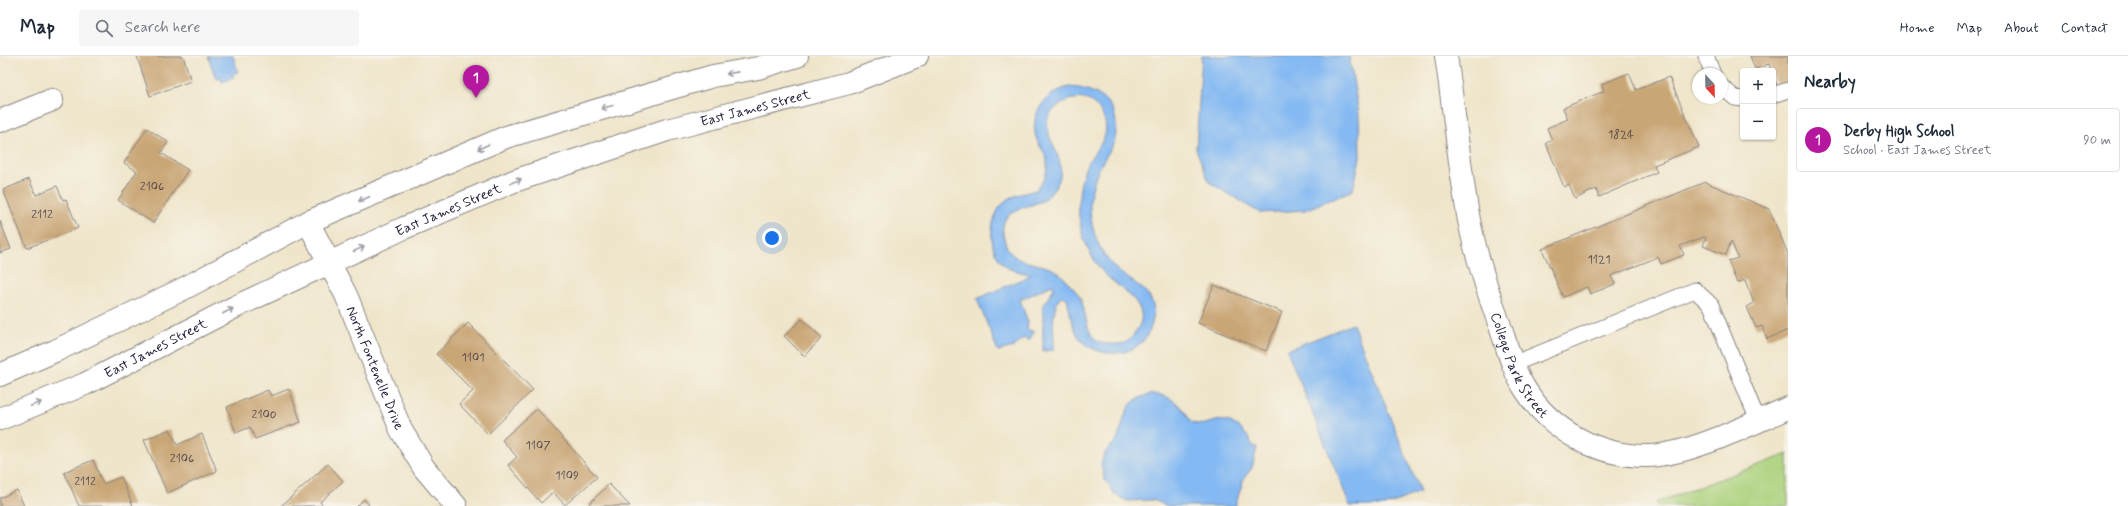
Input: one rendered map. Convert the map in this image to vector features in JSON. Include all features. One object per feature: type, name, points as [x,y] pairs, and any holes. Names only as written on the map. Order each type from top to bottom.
[{"type":"street","points":[[0,375],[55,351],[185,288],[308,222],[506,137],[757,62],[797,56]]},
{"type":"street","name":"East James Street","points":[[0,419],[86,384],[235,307],[404,228],[521,179],[667,130],[849,83],[917,56]]},
{"type":"street","name":"College Park Street","points":[[1446,56],[1468,216],[1487,288],[1513,364],[1524,388],[1540,410],[1563,430],[1590,445],[1618,453],[1649,456],[1676,452],[1788,408]]},
{"type":"street","points":[[0,120],[52,100]]},
{"type":"street","name":"North Fontenelle Drive","points":[[308,222],[346,295],[401,430],[424,468],[456,506]]},
{"type":"lane","points":[[1706,56],[1711,68]]},
{"type":"lane","points":[[1776,94],[1788,90]]},
{"type":"lane","points":[[1728,92],[1735,98],[1740,99]]},
{"type":"lane","points":[[1513,364],[1695,290],[1711,305],[1758,421]]},
{"type":"green space","points":[[1788,454],[1788,506],[1657,506],[1655,503]]},
{"type":"water","points":[[208,56],[233,56],[238,72],[232,74],[234,78],[222,82],[221,78],[216,79]]},
{"type":"water","points":[[1202,56],[1349,56],[1359,114],[1360,157],[1353,190],[1305,210],[1260,213],[1209,182],[1196,149]]},
{"type":"water","points":[[1069,87],[1095,93],[1108,103],[1113,110],[1115,118],[1116,137],[1099,168],[1092,191],[1090,209],[1092,226],[1097,242],[1110,263],[1148,294],[1154,309],[1150,331],[1135,347],[1125,352],[1103,352],[1092,348],[1082,341],[1076,332],[1070,315],[1067,298],[1062,296],[1055,307],[1054,350],[1043,351],[1043,306],[1054,288],[1052,285],[1020,300],[1028,322],[1027,329],[1034,332],[1029,341],[1024,338],[1014,347],[998,351],[977,299],[1031,275],[1008,268],[999,259],[992,242],[993,224],[1000,207],[1007,200],[1017,195],[1036,190],[1041,184],[1047,170],[1047,159],[1036,137],[1035,120],[1042,105],[1047,99]],"holes":[[[1072,99],[1085,99],[1096,105],[1105,122],[1106,128],[1103,140],[1084,170],[1079,194],[1079,214],[1084,239],[1095,262],[1109,278],[1131,296],[1141,311],[1141,319],[1138,328],[1131,338],[1124,343],[1102,343],[1096,340],[1088,327],[1082,302],[1076,291],[1056,271],[1026,262],[1014,256],[1009,251],[1003,234],[1003,225],[1006,218],[1011,213],[1045,199],[1058,182],[1061,168],[1049,136],[1047,126],[1049,116],[1056,107]]]},
{"type":"water","points":[[1353,324],[1420,492],[1385,506],[1350,506],[1287,350]]},
{"type":"water","points":[[1151,394],[1170,398],[1178,404],[1191,421],[1195,423],[1204,424],[1222,421],[1234,424],[1243,431],[1253,446],[1257,447],[1252,468],[1244,478],[1235,506],[1168,506],[1153,500],[1127,501],[1115,494],[1105,480],[1101,464],[1104,455],[1118,437],[1131,404],[1142,397]]},
{"type":"building","points":[[137,56],[183,56],[191,81],[150,96]]},
{"type":"building","points":[[1750,56],[1788,56],[1788,90],[1780,93],[1776,82],[1776,68],[1771,68],[1769,64],[1755,68]]},
{"type":"building","points":[[1629,73],[1636,90],[1669,77],[1699,147],[1654,165],[1657,172],[1599,197],[1596,189],[1575,199],[1569,185],[1564,187],[1546,143],[1552,140],[1547,128],[1568,119],[1563,108],[1604,91],[1602,84]]},
{"type":"building","points":[[147,128],[168,142],[161,153],[188,170],[153,223],[118,200],[137,171],[124,163]]},
{"type":"building","points":[[29,179],[36,195],[57,186],[63,200],[66,199],[78,228],[27,248],[3,190]]},
{"type":"building","points":[[1705,182],[1769,209],[1788,254],[1788,330],[1767,339],[1762,326],[1756,328],[1747,307],[1754,303],[1745,280],[1737,283],[1728,261],[1738,258],[1731,241],[1726,255],[1703,246],[1706,238],[1704,237],[1680,246],[1684,255],[1661,264],[1658,257],[1611,276],[1615,284],[1590,294],[1587,287],[1563,297],[1542,249]]},
{"type":"building","points":[[0,221],[11,249],[0,253]]},
{"type":"building","points":[[1214,285],[1282,312],[1266,351],[1198,323]]},
{"type":"building","points":[[802,319],[822,338],[804,356],[784,336]]},
{"type":"building","points":[[468,323],[533,390],[488,434],[459,404],[473,391],[436,354]]},
{"type":"building","points":[[289,389],[301,422],[255,439],[250,427],[236,433],[227,407],[268,390],[271,396]]},
{"type":"building","points":[[537,409],[597,477],[565,505],[553,492],[541,503],[508,465],[517,457],[502,440]]},
{"type":"building","points":[[170,429],[177,445],[202,434],[217,471],[167,493],[144,440]]},
{"type":"building","points":[[93,460],[103,484],[121,477],[133,506],[79,506],[64,472]]},
{"type":"building","points":[[328,464],[343,481],[320,502],[323,506],[281,506]]},
{"type":"building","points":[[609,484],[630,506],[587,506]]},
{"type":"building","points":[[17,490],[24,506],[0,506],[0,498]]},
{"type":"building","points":[[364,499],[370,506],[357,506]]},
{"type":"place","name":"Derby High School","points":[[476,98]]}]
